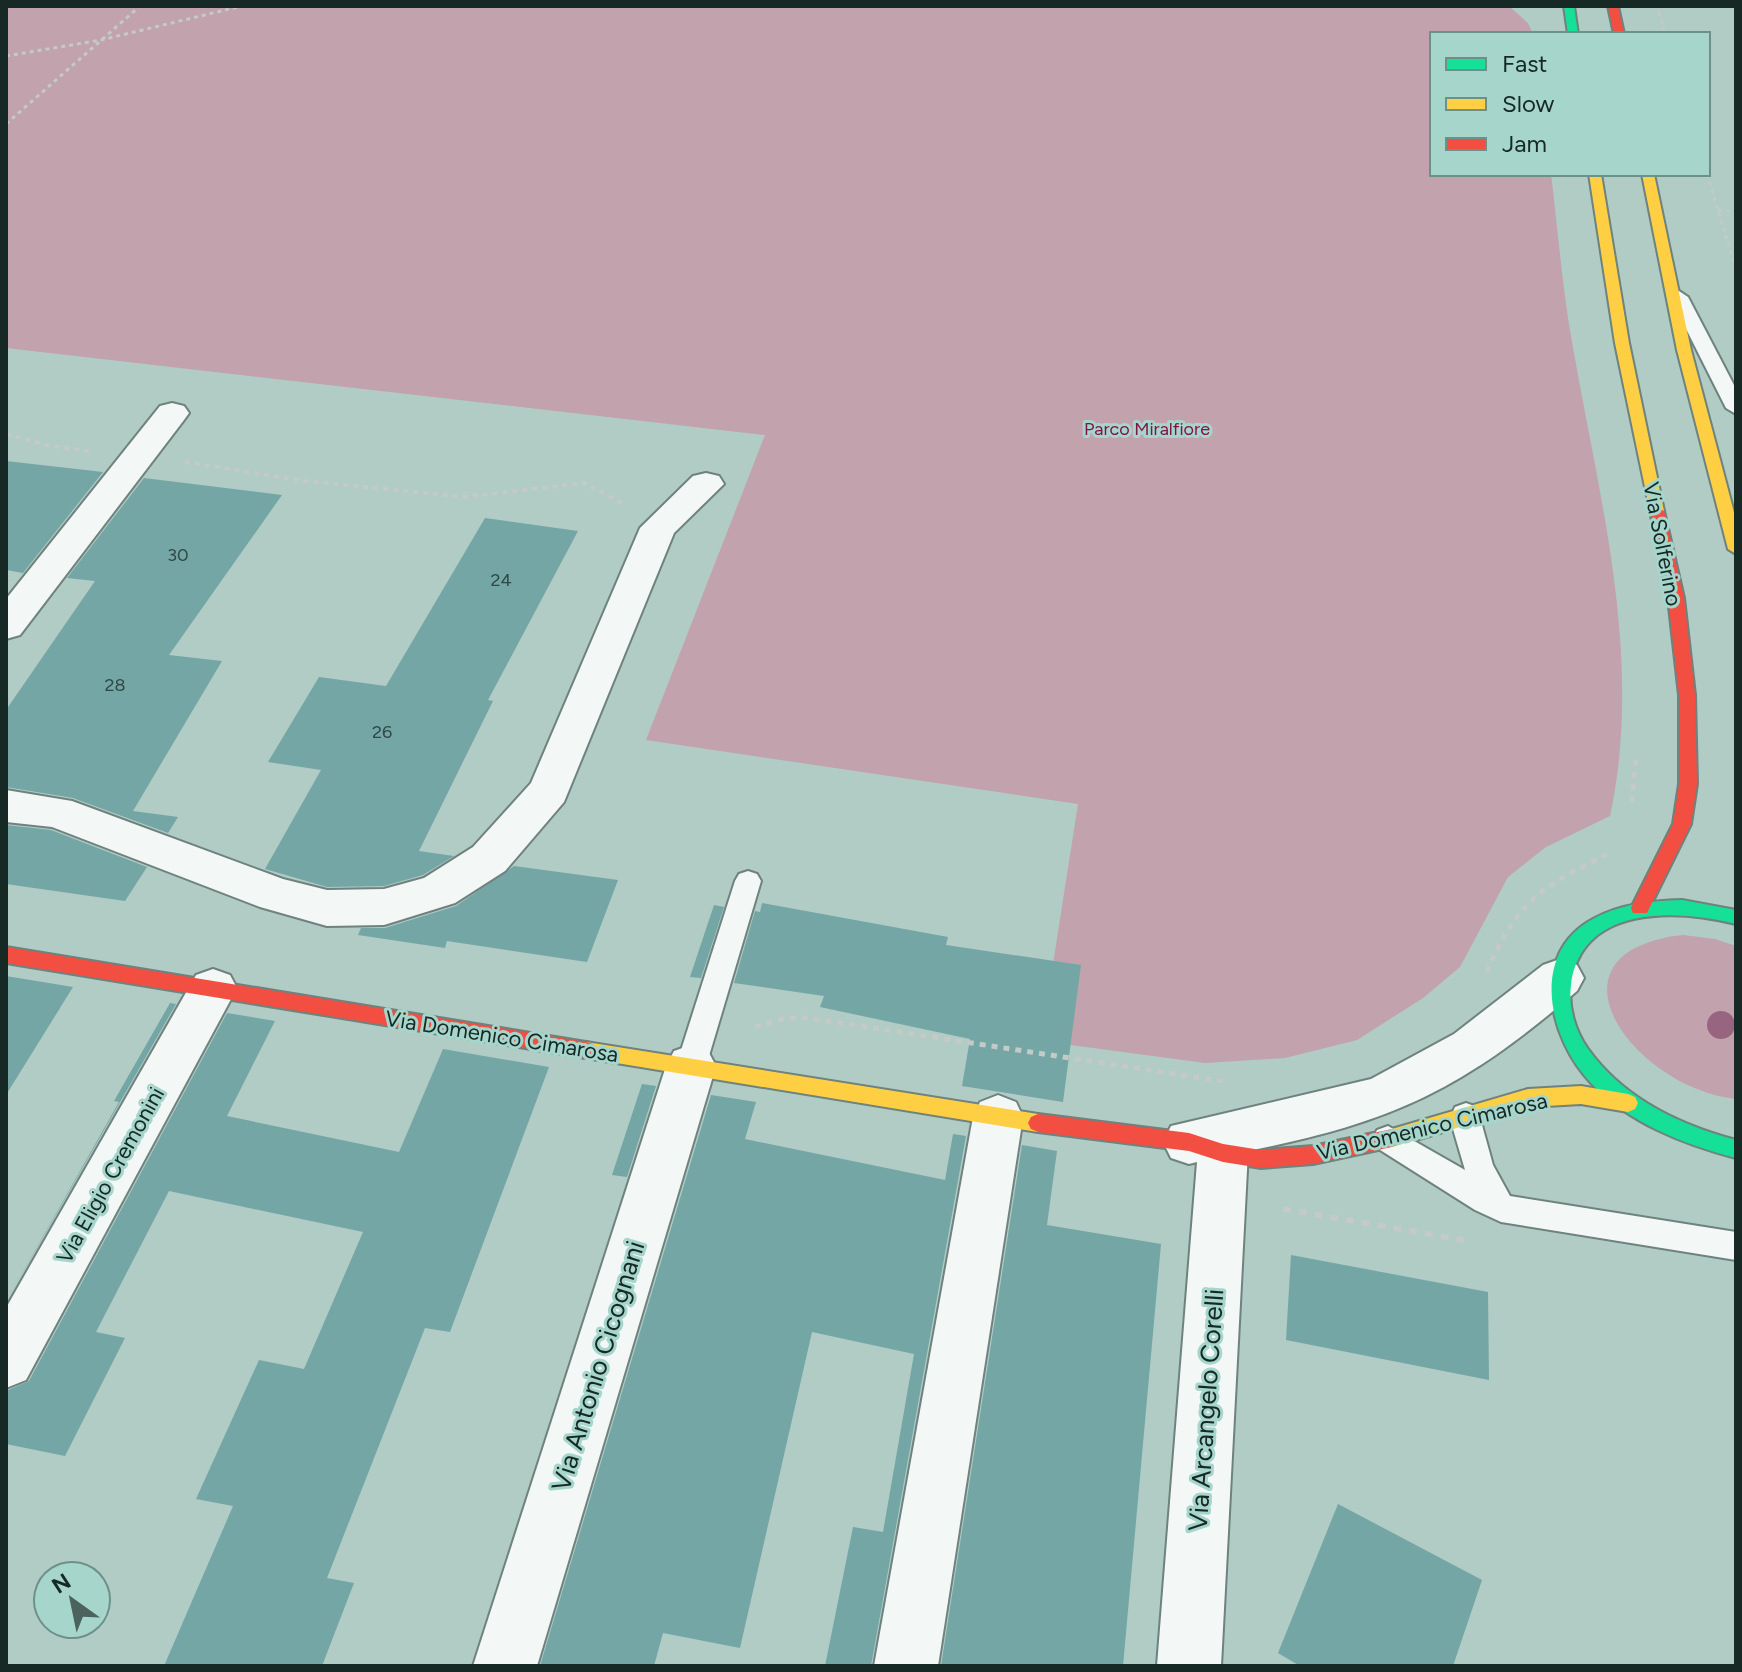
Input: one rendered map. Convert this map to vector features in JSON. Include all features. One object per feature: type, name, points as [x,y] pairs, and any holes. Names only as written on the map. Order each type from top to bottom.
[{"type":"main road","points":[[1569,6],[1573,32]]},
{"type":"main road","points":[[1613,6],[1619,32]]},
{"type":"main road","name":"Via Solferino","points":[[1595,176],[1622,343],[1676,598],[1687,695],[1688,784],[1682,824],[1640,908]]},
{"type":"main road","points":[[1648,176],[1684,350],[1736,549]]},
{"type":"main road","points":[[1731,1157],[1628,1103],[1596,1074],[1573,1042],[1561,1009],[1560,978],[1569,953],[1586,932],[1610,917],[1640,908],[1684,906],[1736,917]]},
{"type":"main road","name":"Via Domenico Cimarosa","points":[[6,955],[998,1117],[1206,1147],[1261,1159],[1313,1155],[1388,1139],[1528,1098],[1581,1095],[1628,1103]]},
{"type":"street","points":[[6,626],[172,413]]},
{"type":"street","points":[[6,806],[57,812],[276,895],[327,908],[384,907],[439,891],[489,859],[549,791],[658,528],[706,484]]},
{"type":"street","name":"Via Domenico Cimarosa","points":[[1206,1147],[1409,1085],[1484,1042],[1560,978]]},
{"type":"street","name":"Via Eligio Cremonini","points":[[6,1361],[213,988]]},
{"type":"street","name":"Via Antonio Cicognani","points":[[505,1666],[691,1066]]},
{"type":"street","points":[[906,1666],[998,1117]]},
{"type":"street","name":"Via Arcangelo Corelli","points":[[1189,1666],[1206,1147]]},
{"type":"lane","points":[[1669,277],[1736,408]]},
{"type":"lane","points":[[691,1066],[748,881]]},
{"type":"lane","points":[[1466,1116],[1468,1137],[1486,1186],[1501,1208]]},
{"type":"lane","points":[[1388,1139],[1422,1156],[1466,1190],[1501,1208],[1736,1246]]},
{"type":"path","points":[[6,124],[140,6]]},
{"type":"path","points":[[6,56],[101,40],[242,6]]},
{"type":"path","points":[[1657,6],[1664,32]]},
{"type":"path","points":[[1708,176],[1736,270]]},
{"type":"path","points":[[1718,210],[1736,212]]},
{"type":"path","points":[[6,434],[51,446],[304,481],[466,497],[563,489],[584,483],[664,522]]},
{"type":"path","points":[[1632,809],[1636,748]]},
{"type":"path","points":[[1483,981],[1505,929],[1547,885],[1610,855],[1617,845]]},
{"type":"path","points":[[1034,1054],[1233,1083]]},
{"type":"path","points":[[1277,1208],[1472,1241]]},
{"type":"green space","name":"Parco Miralfiore","points":[[6,6],[1509,6],[1528,23],[1532,32],[1430,32],[1430,176],[1551,176],[1569,321],[1605,519],[1620,638],[1622,697],[1619,757],[1610,816],[1546,847],[1508,877],[1460,967],[1423,998],[1357,1040],[1285,1058],[1205,1063],[1041,1041],[1078,804],[646,740],[765,435],[6,348]]},
{"type":"green space","points":[[1683,935],[1715,939],[1736,946],[1736,1099],[1698,1089],[1663,1071],[1635,1047],[1615,1019],[1607,991],[1614,966],[1638,946]]},
{"type":"building","points":[[6,461],[103,472],[23,573],[6,570]]},
{"type":"building","points":[[144,478],[282,495],[169,655],[222,661],[133,811],[178,817],[168,833],[73,798],[6,787],[6,710],[95,581],[67,578]]},
{"type":"building","points":[[485,518],[578,531],[488,700],[493,701],[419,851],[454,856],[423,875],[384,886],[327,887],[265,869],[321,770],[268,762],[319,677],[386,686]]},
{"type":"building","points":[[6,825],[51,830],[147,867],[125,901],[6,884]]},
{"type":"building","points":[[514,866],[618,880],[587,962],[447,941],[445,948],[358,935],[361,928],[385,928],[456,906]]},
{"type":"building","points":[[762,903],[948,937],[946,945],[1081,965],[1063,1102],[962,1086],[970,1039],[820,1007],[824,996],[734,983],[755,911],[760,912]]},
{"type":"building","points":[[714,905],[724,907],[701,978],[690,977]]},
{"type":"building","points":[[6,976],[73,987],[6,1095]]},
{"type":"building","points":[[170,1003],[176,1004],[6,1302],[119,1102],[114,1101]]},
{"type":"building","points":[[227,1013],[275,1021],[227,1116],[399,1152],[443,1049],[549,1067],[450,1332],[425,1328],[327,1578],[354,1583],[322,1666],[164,1666],[233,1506],[196,1499],[259,1360],[304,1369],[363,1232],[169,1191],[96,1332],[125,1338],[65,1456],[6,1444],[6,1391],[29,1381]]},
{"type":"building","points":[[642,1084],[656,1086],[627,1177],[612,1175]]},
{"type":"building","points":[[711,1095],[756,1102],[745,1139],[945,1180],[953,1134],[966,1136],[871,1666],[825,1666],[853,1527],[883,1532],[914,1354],[812,1332],[740,1648],[663,1633],[654,1666],[540,1666]]},
{"type":"building","points":[[1022,1145],[1057,1151],[1047,1225],[1161,1244],[1123,1666],[941,1666]]},
{"type":"building","points":[[1291,1255],[1488,1292],[1489,1380],[1286,1340]]},
{"type":"building","points":[[1338,1504],[1482,1580],[1453,1666],[1300,1666],[1278,1653]]},
{"type":"traffic: fast","points":[[1569,6],[1573,32]]},
{"type":"traffic: fast","points":[[1736,917],[1710,910],[1652,908],[1623,914],[1598,925],[1577,942],[1564,965],[1560,995],[1565,1025],[1579,1052],[1598,1077],[1649,1116],[1708,1142],[1736,1149]]},
{"type":"traffic: slow","points":[[1595,176],[1622,343],[1657,511]]},
{"type":"traffic: slow","points":[[1648,176],[1684,350],[1736,549]]},
{"type":"traffic: slow","points":[[586,1050],[1038,1123]]},
{"type":"traffic: slow","points":[[1392,1138],[1528,1098],[1581,1095],[1628,1103]]},
{"type":"traffic: jam","points":[[1613,6],[1619,32]]},
{"type":"traffic: jam","points":[[1640,908],[1682,824],[1688,784],[1687,695],[1676,598],[1657,511]]},
{"type":"traffic: jam","points":[[6,955],[586,1050]]},
{"type":"traffic: jam","points":[[1038,1123],[1189,1142],[1223,1153],[1261,1159],[1313,1155],[1392,1138]]}]
